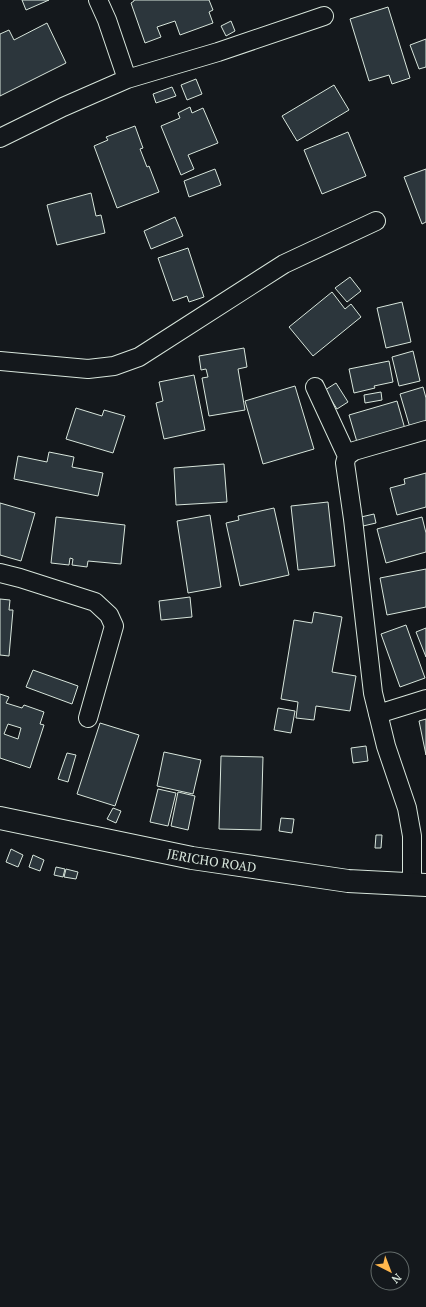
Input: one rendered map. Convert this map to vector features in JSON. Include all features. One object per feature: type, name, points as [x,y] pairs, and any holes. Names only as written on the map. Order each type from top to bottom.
[{"type":"street","points":[[98,0],[107,20],[127,79]]},
{"type":"street","points":[[0,138],[63,107],[127,79],[218,52],[324,16]]},
{"type":"street","points":[[0,361],[88,369],[114,366],[139,356],[284,264],[376,221]]},
{"type":"street","points":[[315,388],[347,456]]},
{"type":"street","points":[[419,885],[407,808],[386,746],[373,693],[353,519],[344,463],[347,456],[354,451],[426,430]]},
{"type":"street","points":[[0,573],[95,602],[109,615],[114,626],[88,718]]},
{"type":"street","points":[[378,714],[426,699]]},
{"type":"street","name":"JERICHO ROAD","points":[[0,818],[192,858],[348,881],[419,885]]},
{"type":"building","points":[[22,0],[49,0],[26,10]]},
{"type":"building","points":[[134,0],[209,0],[213,10],[209,12],[213,23],[180,35],[175,21],[157,27],[161,37],[145,43],[131,3]]},
{"type":"building","points":[[388,7],[410,78],[392,84],[389,75],[369,81],[350,19]]},
{"type":"building","points":[[231,21],[235,31],[226,36],[221,26]]},
{"type":"building","points":[[47,23],[66,63],[0,96],[0,34],[9,30],[14,40]]},
{"type":"building","points":[[426,39],[426,67],[419,69],[410,45]]},
{"type":"building","points":[[196,79],[202,94],[187,100],[181,85]]},
{"type":"building","points":[[334,85],[349,110],[297,141],[282,116]]},
{"type":"building","points":[[172,87],[176,96],[156,103],[153,94]]},
{"type":"building","points":[[190,107],[192,113],[203,108],[218,143],[188,155],[194,169],[181,175],[161,126],[180,118],[178,113]]},
{"type":"building","points":[[135,126],[143,148],[140,149],[147,167],[149,166],[159,192],[117,208],[94,146],[108,140],[106,137]]},
{"type":"building","points":[[348,132],[366,176],[322,194],[304,150]]},
{"type":"building","points":[[215,169],[221,185],[189,197],[184,181]]},
{"type":"building","points":[[426,169],[426,222],[422,224],[404,177]]},
{"type":"building","points":[[91,193],[96,216],[101,215],[105,233],[57,245],[47,205]]},
{"type":"building","points":[[175,217],[183,236],[151,249],[144,231]]},
{"type":"building","points":[[188,248],[204,297],[189,302],[187,296],[173,301],[158,258]]},
{"type":"building","points":[[350,277],[361,291],[347,302],[335,288]]},
{"type":"building","points":[[332,292],[345,309],[351,304],[361,317],[313,356],[289,327]]},
{"type":"building","points":[[402,302],[411,342],[386,348],[377,308]]},
{"type":"building","points":[[244,348],[247,367],[238,369],[245,410],[209,416],[202,378],[208,377],[206,369],[201,370],[199,356]]},
{"type":"building","points":[[413,351],[420,381],[399,386],[392,357]]},
{"type":"building","points":[[389,361],[393,382],[374,386],[375,388],[354,393],[349,369]]},
{"type":"building","points":[[194,375],[205,430],[164,439],[156,403],[163,401],[159,382]]},
{"type":"building","points":[[336,383],[348,402],[337,409],[325,390]]},
{"type":"building","points":[[295,386],[314,449],[263,464],[245,401]]},
{"type":"building","points":[[423,387],[426,398],[426,426],[411,431],[400,394]]},
{"type":"building","points":[[381,392],[382,400],[365,403],[364,395]]},
{"type":"building","points":[[397,401],[405,429],[357,442],[349,415]]},
{"type":"building","points":[[76,408],[102,416],[104,410],[125,416],[113,453],[66,439]]},
{"type":"building","points":[[49,452],[74,457],[72,467],[103,473],[98,496],[14,479],[18,456],[47,462]]},
{"type":"building","points":[[224,464],[227,502],[176,505],[174,468]]},
{"type":"building","points":[[426,473],[426,507],[397,515],[390,488],[405,484],[404,479]]},
{"type":"building","points":[[328,502],[335,566],[298,570],[291,506]]},
{"type":"building","points":[[0,503],[35,513],[21,561],[0,555]]},
{"type":"building","points":[[274,508],[289,575],[240,586],[226,523],[239,520],[238,516]]},
{"type":"building","points":[[374,514],[376,523],[363,526],[361,517]]},
{"type":"building","points":[[210,515],[221,587],[188,593],[177,521]]},
{"type":"building","points":[[56,517],[125,525],[121,564],[88,561],[87,567],[72,565],[73,559],[70,558],[69,565],[51,563]]},
{"type":"building","points":[[422,517],[426,533],[426,552],[386,563],[377,529]]},
{"type":"building","points":[[426,569],[426,607],[387,615],[380,578]]},
{"type":"building","points":[[190,597],[192,617],[161,620],[159,601]]},
{"type":"building","points":[[0,599],[10,600],[9,610],[13,610],[9,656],[0,655]]},
{"type":"building","points":[[314,612],[342,617],[332,672],[356,676],[350,711],[316,706],[314,720],[296,718],[298,702],[281,699],[294,620],[312,623]]},
{"type":"building","points":[[406,625],[425,678],[400,687],[381,634]]},
{"type":"building","points":[[426,628],[426,657],[416,632]]},
{"type":"building","points":[[33,670],[78,686],[72,704],[26,687]]},
{"type":"building","points":[[0,694],[9,697],[6,703],[22,708],[24,705],[44,712],[40,724],[44,725],[30,768],[0,758]],"holes":[[[8,724],[21,728],[18,739],[4,734]]]},
{"type":"building","points":[[278,708],[295,711],[291,733],[274,730]]},
{"type":"building","points":[[426,719],[426,755],[419,721]]},
{"type":"building","points":[[100,723],[139,735],[115,806],[77,794]]},
{"type":"building","points":[[366,746],[368,761],[353,763],[351,748]]},
{"type":"building","points":[[164,752],[201,760],[193,794],[157,786]]},
{"type":"building","points":[[67,753],[76,755],[68,782],[58,779]]},
{"type":"building","points":[[221,756],[263,757],[261,830],[219,829]]},
{"type":"building","points":[[158,789],[176,793],[168,826],[150,822]]},
{"type":"building","points":[[178,792],[195,796],[188,830],[171,826]]},
{"type":"building","points":[[113,808],[121,811],[116,823],[107,819]]},
{"type":"building","points":[[281,818],[294,819],[292,833],[279,831]]},
{"type":"building","points":[[376,835],[382,835],[381,848],[375,848]]},
{"type":"building","points":[[11,849],[23,855],[18,867],[6,862]]},
{"type":"building","points":[[33,855],[44,860],[40,871],[29,867]]},
{"type":"building","points":[[56,867],[65,869],[63,877],[54,875]]},
{"type":"building","points":[[66,869],[78,872],[76,879],[64,877]]}]
